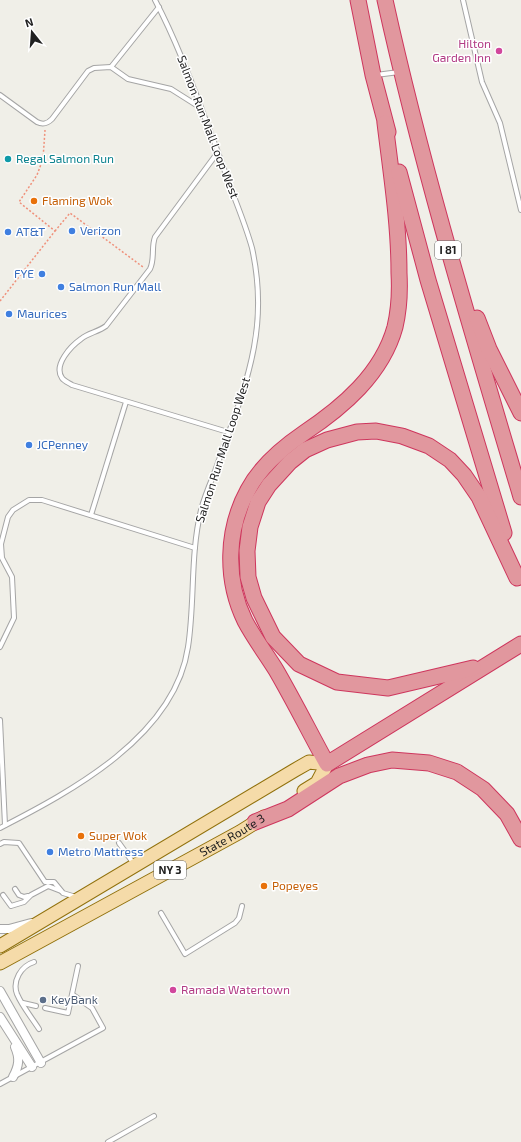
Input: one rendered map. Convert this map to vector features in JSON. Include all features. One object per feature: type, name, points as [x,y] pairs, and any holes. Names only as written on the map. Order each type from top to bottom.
[{"type":"highway","name":"I 81","points":[[358,0],[385,123],[428,280],[519,585]]},
{"type":"highway","name":"I 81","points":[[385,0],[401,72],[450,260],[521,497]]},
{"type":"highway","points":[[385,123],[399,242],[400,295],[395,327],[376,368],[364,383],[326,418],[290,443],[264,467],[248,489],[239,509],[231,542],[232,583],[245,620],[276,670],[327,764],[521,644]]},
{"type":"highway","points":[[415,127],[467,292],[489,349],[521,413]]},
{"type":"highway","points":[[490,662],[388,688],[337,682],[299,664],[274,638],[254,598],[248,576],[247,551],[250,527],[258,502],[269,485],[290,462],[305,450],[327,440],[357,432],[376,431],[402,436],[429,446],[450,460],[464,475],[479,497],[519,585]]},
{"type":"highway","points":[[255,822],[288,809],[339,776],[368,765],[392,760],[429,763],[457,772],[483,789],[507,814],[521,839]]},
{"type":"main road","name":"State Route 3","points":[[0,946],[309,762],[327,764],[317,783],[240,832],[0,963]]},
{"type":"street","points":[[0,929],[9,929],[46,919]]},
{"type":"street","points":[[0,990],[41,1063]]},
{"type":"street","points":[[0,1017],[32,1067]]},
{"type":"street","points":[[10,1033],[19,1058],[14,1077]]},
{"type":"lane","name":"Salmon Run Mall Loop West","points":[[0,828],[81,783],[113,761],[131,745],[158,715],[170,698],[181,674],[188,651],[192,621],[195,548],[202,509],[246,380],[254,347],[258,310],[258,294],[252,247],[180,53],[155,0]]},
{"type":"lane","points":[[463,0],[482,82],[500,123],[521,210]]},
{"type":"lane","points":[[0,95],[37,122],[45,124],[52,119],[90,70],[111,67],[159,7]]},
{"type":"lane","points":[[111,67],[128,79],[171,89],[201,108]]},
{"type":"lane","points":[[374,75],[401,72]]},
{"type":"lane","points":[[218,152],[155,237],[153,242],[152,264],[148,271],[106,326],[80,339],[65,356],[60,366],[62,378],[72,385],[228,432]]},
{"type":"lane","points":[[91,515],[126,402]]},
{"type":"lane","points":[[0,647],[14,618],[12,577],[2,558],[0,549],[10,513],[17,506],[25,502],[38,499],[195,548]]},
{"type":"lane","points":[[0,720],[5,825]]},
{"type":"lane","points":[[0,844],[4,842],[19,843],[44,882],[54,882],[62,892]]},
{"type":"lane","points":[[119,843],[135,866]]},
{"type":"lane","points":[[15,889],[19,895],[24,897],[48,886],[80,898]]},
{"type":"lane","points":[[3,895],[12,906],[24,902],[31,895]]},
{"type":"lane","points":[[161,913],[185,954],[235,923],[239,918],[242,906]]},
{"type":"lane","points":[[34,962],[26,964],[20,970],[16,986],[17,993],[39,1029]]},
{"type":"lane","points":[[45,1008],[68,1013],[78,966]]},
{"type":"lane","points":[[0,1084],[103,1028],[92,1008],[73,995]]},
{"type":"lane","points":[[23,1003],[36,1006]]},
{"type":"lane","points":[[108,1142],[154,1116]]},
{"type":"path","points":[[45,124],[43,158],[37,175],[18,202],[55,231]]},
{"type":"path","points":[[0,301],[70,213],[148,271]]},
{"type":"place","name":"Hilton Garden Inn","points":[[499,51]]},
{"type":"place","name":"Regal Salmon Run","points":[[8,159]]},
{"type":"place","name":"Flaming Wok","points":[[34,201]]},
{"type":"place","name":"Verizon","points":[[72,231]]},
{"type":"place","name":"AT&T","points":[[8,232]]},
{"type":"place","name":"FYE","points":[[42,274]]},
{"type":"place","name":"Salmon Run Mall","points":[[61,287]]},
{"type":"place","name":"Maurices","points":[[9,314]]},
{"type":"place","name":"JCPenney","points":[[29,445]]},
{"type":"place","name":"Super Wok","points":[[81,836]]},
{"type":"place","name":"Metro Mattress","points":[[50,852]]},
{"type":"place","name":"Popeyes","points":[[264,886]]},
{"type":"place","name":"Ramada Watertown","points":[[173,990]]},
{"type":"place","name":"KeyBank","points":[[43,1000]]}]
